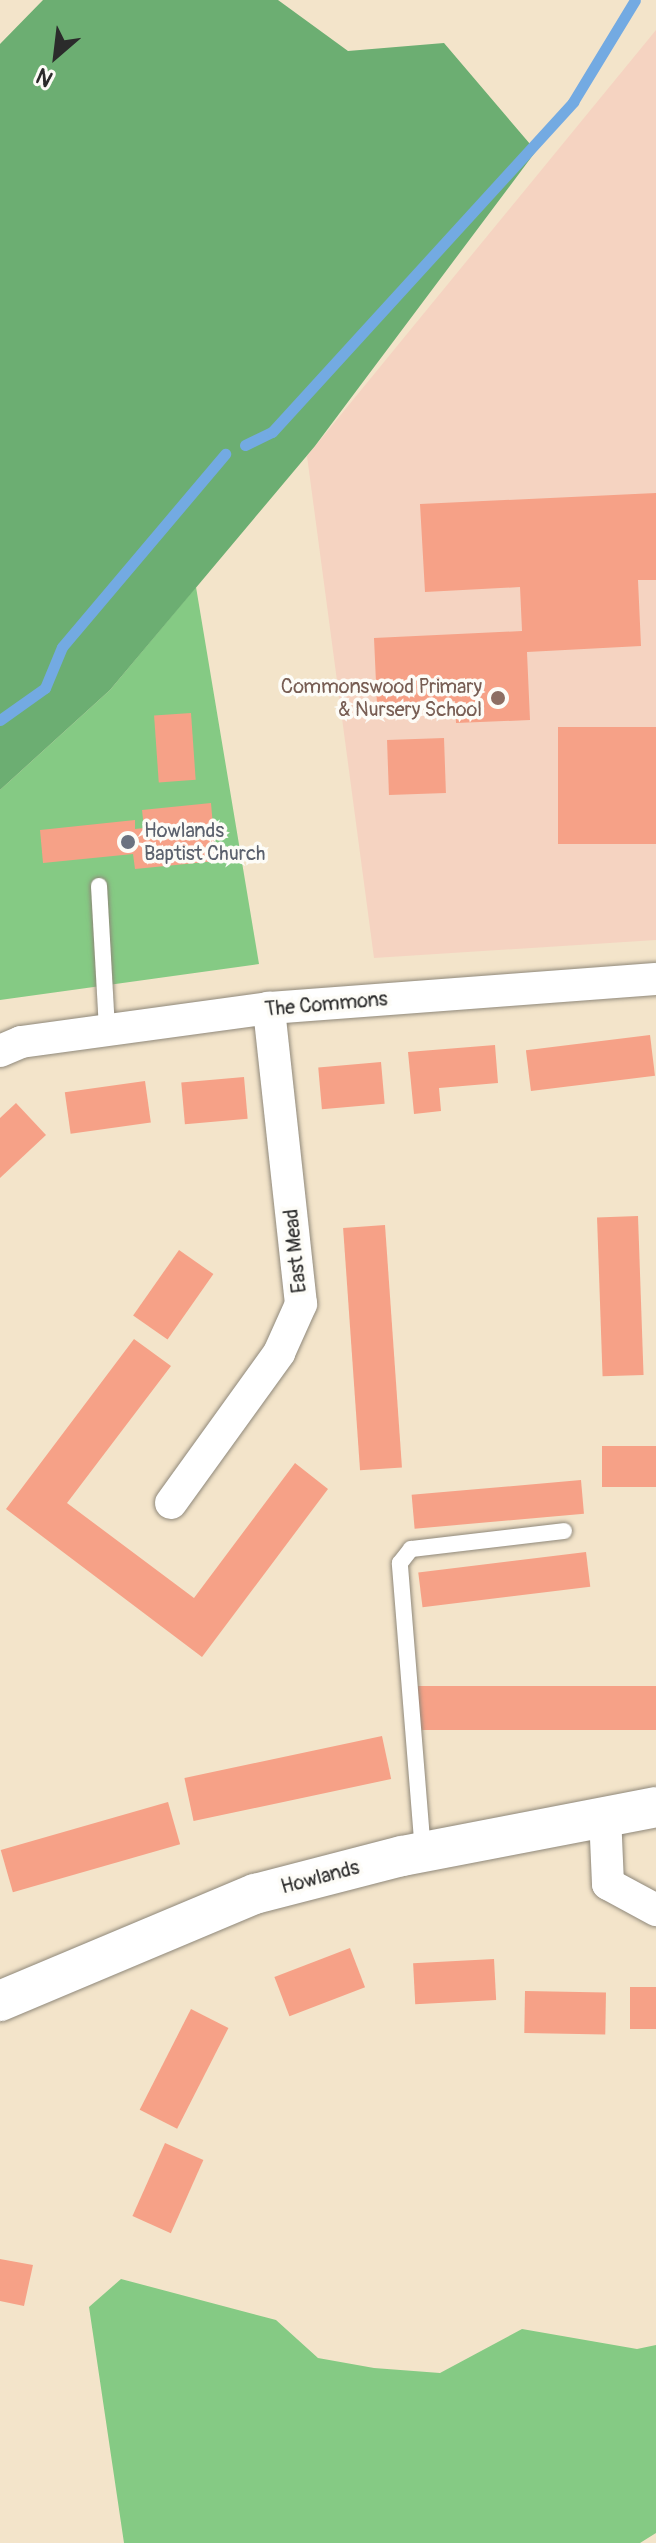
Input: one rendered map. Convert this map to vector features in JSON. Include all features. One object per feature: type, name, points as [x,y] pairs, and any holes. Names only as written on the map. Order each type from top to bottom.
[{"type":"street","name":"The Commons","points":[[0,1051],[107,1030],[269,1008],[656,979]]},
{"type":"street","name":"East Mead","points":[[171,1503],[279,1353],[301,1304],[269,1008]]},
{"type":"street","name":"Howlands","points":[[0,2001],[255,1894],[423,1852],[656,1807]]},
{"type":"street","points":[[605,1815],[608,1884],[656,1910]]},
{"type":"lane","points":[[99,886],[107,1030]]},
{"type":"lane","points":[[423,1852],[400,1563],[411,1549],[564,1531]]},
{"type":"shaded area","name":"Commonswood Primary & Nursery School","points":[[656,30],[656,940],[374,958],[307,456]]},
{"type":"green space","points":[[43,0],[278,0],[348,51],[444,43],[536,151],[315,446],[110,690],[0,790],[0,44]]},
{"type":"green space","points":[[196,587],[259,964],[0,1000],[0,790],[110,690]]},
{"type":"green space","points":[[121,2279],[276,2320],[318,2358],[374,2368],[440,2373],[522,2329],[637,2349],[656,2345],[656,2533],[640,2543],[124,2543],[89,2307]]},
{"type":"building","points":[[656,493],[656,580],[638,580],[641,646],[527,652],[530,720],[456,723],[455,701],[377,705],[374,638],[522,631],[520,587],[425,592],[420,504]]},
{"type":"building","points":[[191,713],[196,780],[159,782],[154,716]]},
{"type":"building","points":[[558,727],[656,727],[656,844],[558,844]]},
{"type":"building","points":[[444,738],[446,793],[389,795],[387,740]]},
{"type":"building","name":"Howlands Baptist Church","points":[[211,803],[216,861],[135,869],[133,854],[43,863],[40,830],[135,820],[135,829],[144,828],[142,810]]},
{"type":"building","points":[[650,1035],[655,1076],[531,1091],[526,1050]]},
{"type":"building","points":[[495,1045],[498,1083],[439,1088],[441,1111],[414,1114],[408,1052]]},
{"type":"building","points":[[381,1062],[385,1104],[322,1109],[318,1067]]},
{"type":"building","points":[[244,1077],[248,1119],[185,1124],[181,1082]]},
{"type":"building","points":[[145,1081],[151,1123],[71,1134],[65,1092]]},
{"type":"building","points":[[16,1103],[46,1135],[0,1178],[0,1118]]},
{"type":"building","points":[[638,1216],[644,1375],[603,1376],[597,1217]]},
{"type":"building","points":[[385,1225],[402,1467],[360,1470],[343,1228]]},
{"type":"building","points":[[179,1250],[213,1274],[168,1340],[133,1316]]},
{"type":"building","points":[[134,1339],[171,1366],[67,1503],[194,1598],[295,1463],[328,1489],[202,1657],[6,1509]]},
{"type":"building","points":[[602,1446],[656,1446],[656,1487],[602,1487]]},
{"type":"building","points":[[581,1480],[584,1514],[415,1529],[412,1495]]},
{"type":"building","points":[[586,1552],[590,1587],[423,1607],[418,1573]]},
{"type":"building","points":[[418,1686],[656,1686],[656,1730],[418,1730]]},
{"type":"building","points":[[382,1736],[391,1779],[194,1821],[184,1778]]},
{"type":"building","points":[[168,1802],[180,1844],[13,1892],[1,1850]]},
{"type":"building","points":[[350,1948],[365,1987],[289,2016],[274,1977]]},
{"type":"building","points":[[494,1959],[496,2000],[415,2004],[413,1963]]},
{"type":"building","points":[[630,1987],[656,1987],[656,2029],[630,2029]]},
{"type":"building","points":[[525,1991],[606,1992],[605,2034],[524,2033]]},
{"type":"building","points":[[191,2009],[228,2028],[177,2129],[140,2110]]},
{"type":"building","points":[[165,2143],[203,2160],[171,2233],[132,2216]]},
{"type":"building","points":[[0,2259],[33,2265],[24,2306],[0,2301]]},
{"type":"waterway","points":[[245,445],[272,432],[573,102],[635,0]]},
{"type":"waterway","points":[[0,720],[45,688],[62,647],[225,454]]},
{"type":"place","name":"Commonswood Primary & Nursery School","points":[[498,698]]},
{"type":"place","name":"Howlands Baptist Church","points":[[128,842]]}]
